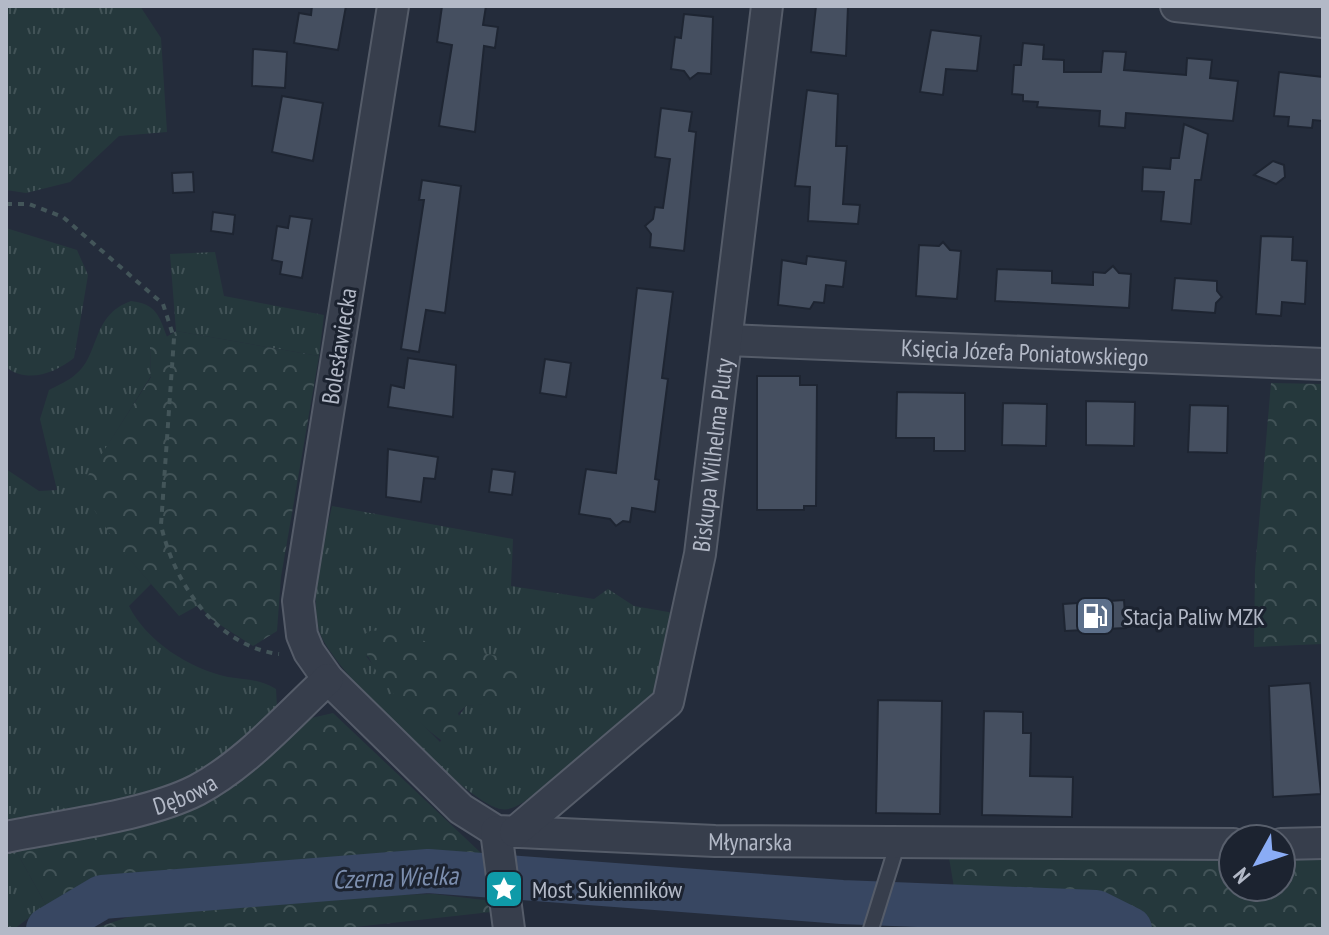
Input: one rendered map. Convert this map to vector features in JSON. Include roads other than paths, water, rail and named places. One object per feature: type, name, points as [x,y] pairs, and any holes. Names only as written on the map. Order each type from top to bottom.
[{"type":"street","name":"Bolesławiecka","points":[[328,679],[309,652],[299,619],[298,601],[393,6]]},
{"type":"street","name":"Biskupa Wilhelma Pluty","points":[[503,839],[668,702],[700,554],[767,6]]},
{"type":"street","points":[[1176,6],[1323,22]]},
{"type":"street","name":"Księcia Józefa Poniatowskiego","points":[[727,340],[1323,364]]},
{"type":"street","name":"Młynarska","points":[[328,679],[461,809],[503,839],[715,841],[894,856],[1217,845]]},
{"type":"street","name":"Dębowa","points":[[6,837],[153,805],[196,790],[235,764],[328,679]]},
{"type":"street","points":[[503,839],[509,926]]},
{"type":"street","points":[[1297,844],[1323,843]]},
{"type":"lane","points":[[871,929],[894,856]]},
{"type":"waterway","name":"Czerna Wielka","points":[[48,929],[102,897],[428,871],[842,902],[1096,912],[1130,929]]},
{"type":"place","name":"Stacja Paliw MZK","points":[[1095,616]]},
{"type":"place","name":"Most Sukienników","points":[[504,889]]}]
